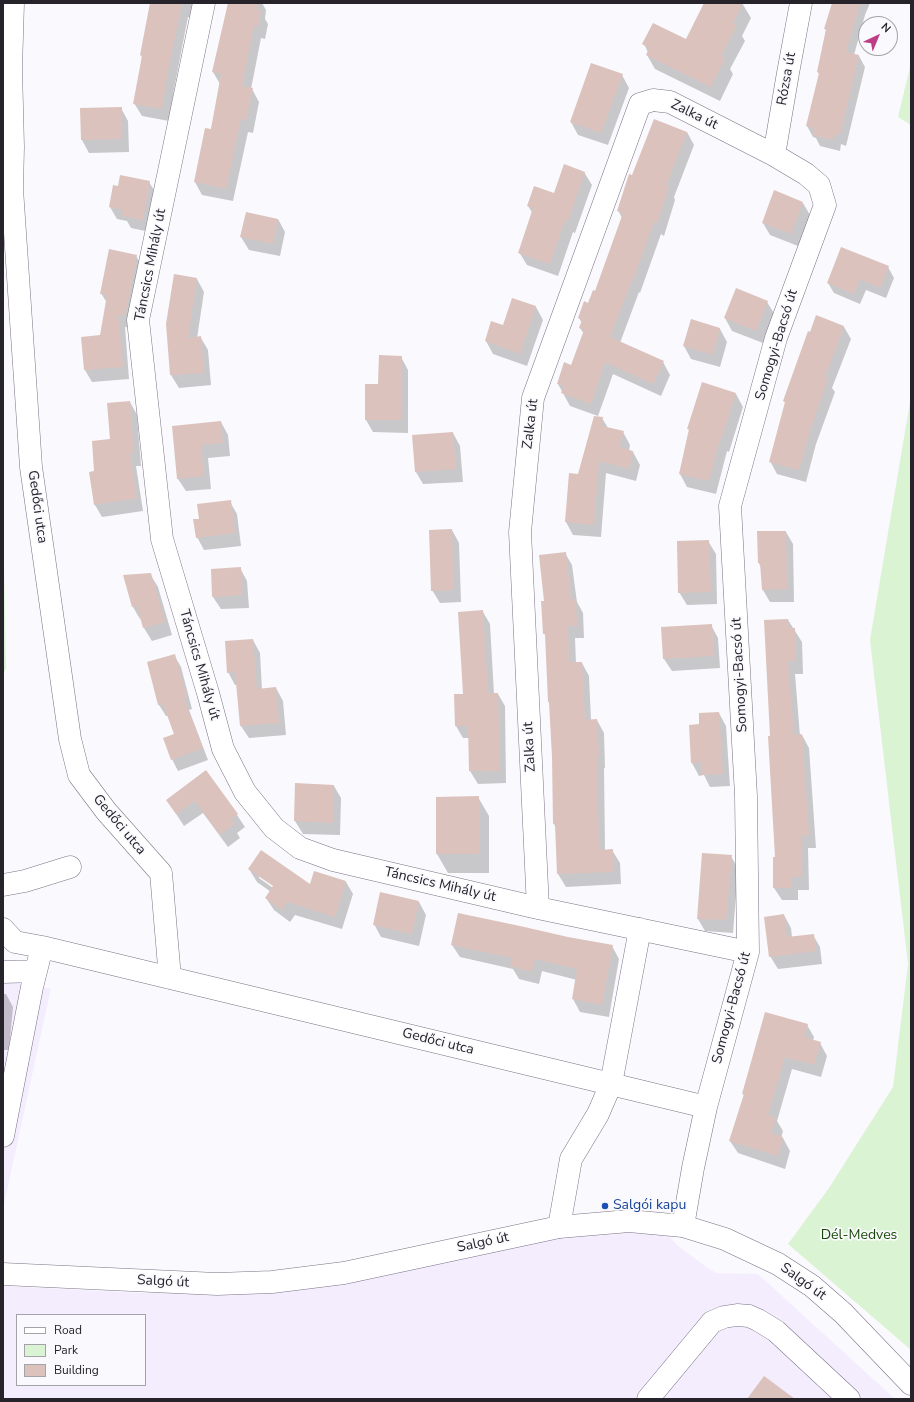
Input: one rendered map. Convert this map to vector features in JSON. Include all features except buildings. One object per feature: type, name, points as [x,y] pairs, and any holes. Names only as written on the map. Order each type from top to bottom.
[{"type":"street","name":"Gedőci utca","points":[[13,3],[11,68],[13,147],[12,189],[31,467],[70,739],[79,775],[106,811],[161,873],[170,978]]},
{"type":"street","name":"Táncsics Mihály út","points":[[204,3],[138,320],[162,539],[208,693],[223,749],[245,792],[274,828],[300,848],[333,860],[538,908],[748,952]]},
{"type":"street","name":"Rózsa út","points":[[774,156],[801,3]]},
{"type":"street","name":"Zalka út","points":[[538,908],[520,532],[533,398],[640,104],[654,100],[670,102],[774,156]]},
{"type":"street","name":"Somogyi-Bacsó út","points":[[683,1226],[706,1107],[748,952],[746,796],[730,506],[776,338],[825,205],[819,185],[806,174],[774,156]]},
{"type":"street","points":[[3,885],[25,881],[70,867]]},
{"type":"street","name":"Gedőci utca","points":[[3,929],[15,942],[42,947],[706,1107]]},
{"type":"street","points":[[559,1227],[571,1159],[598,1114],[611,1084],[640,929]]},
{"type":"street","points":[[3,1136],[34,979],[42,947]]},
{"type":"street","points":[[3,972],[34,979]]},
{"type":"street","name":"Salgó út","points":[[3,1274],[217,1284],[272,1282],[344,1273],[559,1227],[629,1220],[683,1226],[725,1239],[778,1264],[812,1286],[843,1313],[911,1384]]},
{"type":"street","points":[[648,1399],[712,1322],[724,1317],[737,1315],[749,1316],[776,1330],[850,1399]]},
{"type":"shaded area","points":[[3,981],[19,982],[32,987],[51,988],[3,1209]]},
{"type":"shaded area","points":[[631,1231],[665,1232],[677,1245],[716,1273],[758,1274],[895,1399],[3,1399],[3,1286],[139,1293],[267,1292],[566,1236]]},
{"type":"green space","points":[[911,63],[911,125],[898,117]]},
{"type":"green space","name":"Dél-Medves","points":[[911,396],[911,1350],[788,1244],[829,1188],[893,1087],[908,964],[870,640]]},
{"type":"green space","points":[[3,512],[6,668],[3,675]]},
{"type":"place","name":"Salgói kapu","points":[[605,1206]]}]
